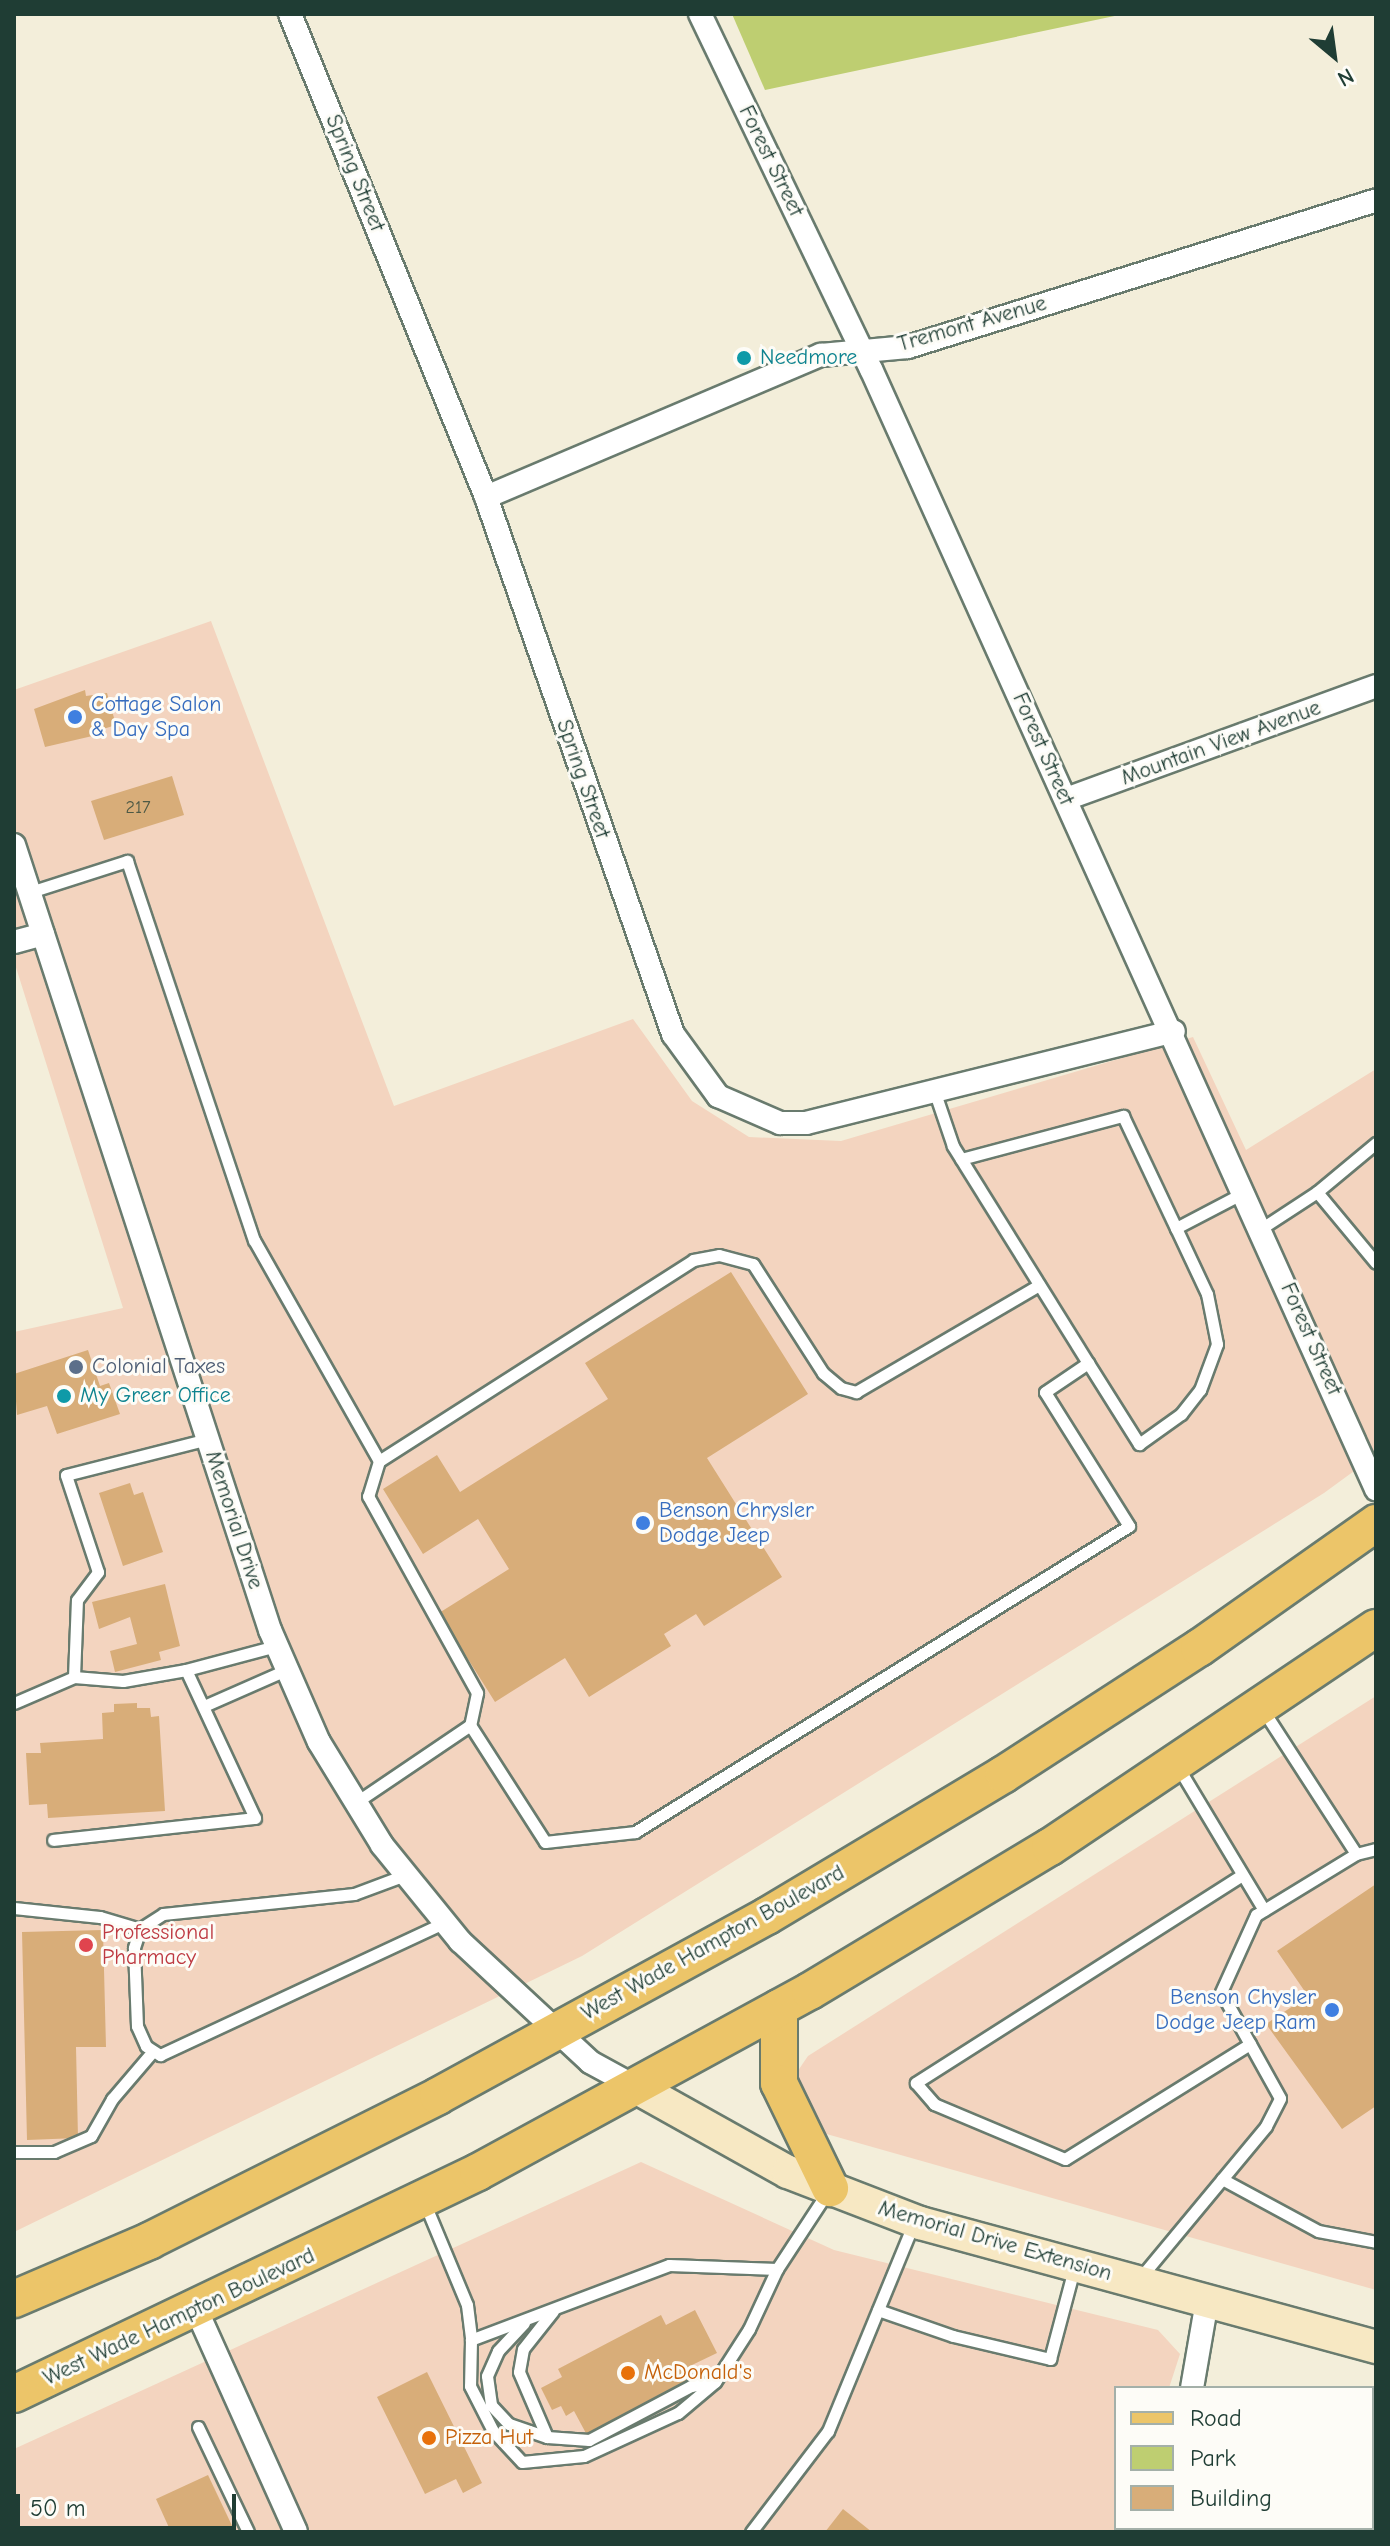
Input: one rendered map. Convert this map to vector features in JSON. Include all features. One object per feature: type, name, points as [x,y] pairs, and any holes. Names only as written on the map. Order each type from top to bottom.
[{"type":"main road","name":"West Wade Hampton Boulevard","points":[[14,2299],[149,2241],[556,2031],[767,1916],[1004,1774],[1199,1648],[1376,1523]]},
{"type":"main road","name":"West Wade Hampton Boulevard","points":[[14,2394],[423,2200],[779,2008],[1177,1765],[1376,1628]]},
{"type":"main road","points":[[779,2008],[782,2093],[830,2188]]},
{"type":"street","name":"Spring Street","points":[[290,14],[486,497],[655,987],[690,1062],[718,1096],[780,1123],[863,1112],[1174,1031]]},
{"type":"street","name":"Forest Street","points":[[700,14],[862,350],[1174,1031],[1376,1489]]},
{"type":"street","name":"Tremont Avenue","points":[[486,497],[821,355],[908,347],[1376,200]]},
{"type":"street","name":"Mountain View Avenue","points":[[1066,799],[1376,686]]},
{"type":"street","name":"Memorial Drive","points":[[14,845],[286,1670],[355,1803],[443,1923],[590,2062],[634,2086]]},
{"type":"street","points":[[14,942],[43,934]]},
{"type":"street","name":"Memorial Drive Extension","points":[[634,2086],[788,2172],[915,2221],[1376,2347]]},
{"type":"street","points":[[1192,2386],[1207,2301]]},
{"type":"street","points":[[196,2309],[296,2532]]},
{"type":"lane","points":[[30,892],[127,861],[254,1240],[379,1461]]},
{"type":"lane","points":[[935,1093],[961,1159],[1139,1444],[1181,1414],[1200,1390],[1217,1344],[1214,1318],[1123,1116],[961,1159]]},
{"type":"lane","points":[[1262,1228],[1317,1192],[1376,1143]]},
{"type":"lane","points":[[1176,1228],[1245,1192]]},
{"type":"lane","points":[[1317,1192],[1376,1263]]},
{"type":"lane","points":[[355,1803],[470,1725],[477,1693],[368,1496],[379,1461],[693,1260],[719,1255],[753,1264],[823,1373],[841,1388],[856,1392],[1039,1285]]},
{"type":"lane","points":[[470,1725],[545,1842],[635,1832],[1129,1526],[1045,1392],[1088,1363]]},
{"type":"lane","points":[[74,1677],[77,1600],[98,1572],[66,1475],[208,1439]]},
{"type":"lane","points":[[14,1703],[74,1677],[123,1681],[186,1670],[276,1646]]},
{"type":"lane","points":[[53,1840],[255,1818],[186,1670]]},
{"type":"lane","points":[[204,1706],[286,1670]]},
{"type":"lane","points":[[1262,1709],[1356,1854]]},
{"type":"lane","points":[[1177,1765],[1264,1910]]},
{"type":"lane","points":[[1137,2282],[1266,2126],[1280,2098],[1221,1992],[1256,1915],[1356,1854],[1376,1849]]},
{"type":"lane","points":[[405,1875],[354,1894],[163,1914],[140,1929],[134,1948],[137,2026],[153,2051],[160,2055],[443,1923]]},
{"type":"lane","points":[[1242,1875],[916,2083],[934,2104],[1065,2159],[1250,2044]]},
{"type":"lane","points":[[15,1906],[100,1917],[140,1929]]},
{"type":"lane","points":[[14,2152],[54,2152],[91,2136],[112,2099],[153,2051]]},
{"type":"lane","points":[[1222,2179],[1318,2231],[1376,2242]]},
{"type":"lane","points":[[423,2200],[467,2305],[471,2340],[470,2386],[493,2431],[522,2462],[584,2456],[678,2413],[715,2382],[749,2329],[777,2269],[830,2188]]},
{"type":"lane","points":[[751,2532],[828,2431],[915,2221]]},
{"type":"lane","points":[[471,2340],[524,2323],[669,2265],[777,2269]]},
{"type":"lane","points":[[878,2310],[953,2336],[1050,2359],[1075,2265]]},
{"type":"lane","points":[[547,2437],[519,2372],[523,2349],[553,2311]]},
{"type":"lane","points":[[524,2323],[498,2351],[487,2376],[491,2405],[509,2424],[547,2437],[589,2440],[691,2386],[715,2382]]},
{"type":"lane","points":[[198,2427],[248,2532]]},
{"type":"shaded area","points":[[211,621],[394,1106],[633,1019],[692,1101],[749,1137],[841,1141],[1193,1037],[1246,1150],[1376,1069],[1376,1455],[1324,1493],[582,1956],[14,2232],[14,1332],[123,1308],[14,961],[14,690]]},
{"type":"shaded area","points":[[1376,1696],[1376,2290],[823,2133],[795,2075],[808,2056]]},
{"type":"shaded area","points":[[641,2162],[834,2250],[1158,2330],[1180,2354],[1170,2386],[1114,2386],[1114,2530],[1125,2532],[14,2532],[14,2449]]},
{"type":"green space","points":[[732,14],[1124,14],[765,90]]},
{"type":"building","name":"Cottage Salon & Day Spa","points":[[85,690],[86,696],[107,693],[116,725],[100,730],[101,734],[45,747],[34,709]]},
{"type":"building","points":[[172,776],[184,815],[104,840],[91,801]]},
{"type":"building","points":[[731,1272],[808,1394],[707,1458],[782,1577],[704,1626],[696,1614],[664,1634],[671,1646],[589,1697],[565,1658],[495,1702],[439,1613],[509,1569],[478,1519],[423,1554],[383,1489],[437,1455],[460,1492],[608,1399],[585,1363]]},
{"type":"building","name":"My Greer Office","points":[[88,1350],[100,1386],[109,1383],[120,1414],[57,1434],[47,1406],[17,1415],[14,1374]]},
{"type":"building","points":[[130,1483],[134,1495],[143,1492],[163,1552],[123,1566],[99,1493]]},
{"type":"building","points":[[165,1584],[180,1646],[159,1652],[161,1660],[115,1672],[110,1651],[137,1644],[130,1617],[99,1629],[92,1602]]},
{"type":"building","points":[[137,1703],[137,1708],[150,1708],[151,1717],[159,1716],[165,1811],[48,1818],[47,1804],[29,1805],[26,1753],[41,1753],[40,1743],[103,1739],[102,1713],[114,1712],[114,1704]]},
{"type":"building","name":"Benson Chysler Dodge Jeep Ram","points":[[1376,1884],[1376,2106],[1342,2129],[1266,2024],[1308,1996],[1277,1951]]},
{"type":"building","points":[[103,1930],[106,2047],[76,2047],[78,2138],[27,2140],[22,1932]]},
{"type":"building","name":"McDonald's","points":[[695,2310],[717,2353],[692,2365],[699,2379],[588,2437],[574,2411],[566,2416],[561,2406],[552,2410],[541,2388],[562,2377],[558,2369],[661,2315],[666,2325]]},
{"type":"building","name":"Pizza Hut","points":[[427,2372],[482,2483],[463,2493],[456,2479],[425,2494],[377,2397]]},
{"type":"building","points":[[208,2475],[235,2532],[171,2532],[156,2499]]},
{"type":"building","points":[[1374,2495],[1376,2532],[1302,2532],[1374,2530]]},
{"type":"building","points":[[843,2509],[872,2532],[825,2532]]},
{"type":"place","name":"Needmore","points":[[744,358]]},
{"type":"place","name":"Cottage Salon & Day Spa","points":[[75,717]]},
{"type":"place","name":"Colonial Taxes","points":[[76,1367]]},
{"type":"place","name":"My Greer Office","points":[[64,1396]]},
{"type":"place","name":"Benson Chrysler Dodge Jeep","points":[[643,1523]]},
{"type":"place","name":"Professional Pharmacy","points":[[86,1945]]},
{"type":"place","name":"Benson Chysler Dodge Jeep Ram","points":[[1332,2010]]},
{"type":"place","name":"McDonald's","points":[[628,2373]]},
{"type":"place","name":"Pizza Hut","points":[[429,2438]]}]
